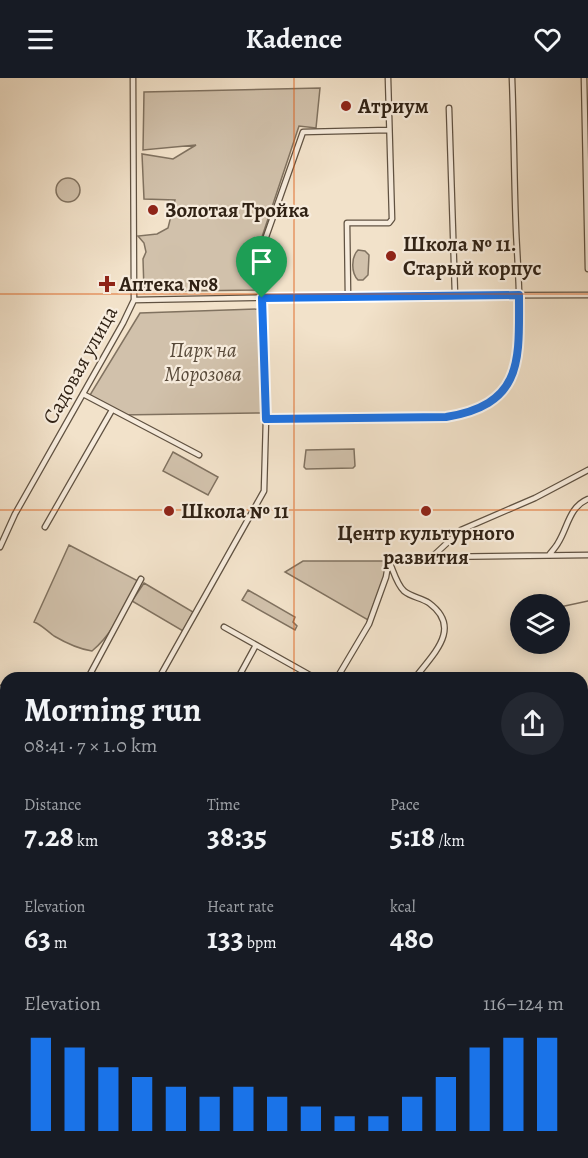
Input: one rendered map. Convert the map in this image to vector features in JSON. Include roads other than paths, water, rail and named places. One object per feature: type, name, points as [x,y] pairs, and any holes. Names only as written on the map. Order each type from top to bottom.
[{"type":"street","name":"Садовая улица","points":[[0,547],[15,514],[134,300],[133,78]]},
{"type":"street","points":[[348,296],[347,223],[388,223],[392,219],[388,78]]},
{"type":"street","points":[[266,419],[446,417],[465,414],[487,405],[512,378],[519,353],[519,295],[512,78]]},
{"type":"street","points":[[584,78],[588,269]]},
{"type":"street","points":[[449,108],[455,295]]},
{"type":"street","points":[[162,672],[264,491],[266,419],[261,251],[303,132],[389,130]]},
{"type":"street","points":[[134,300],[588,295]]},
{"type":"street","points":[[83,394],[144,424],[198,455]]},
{"type":"street","points":[[45,527],[112,410]]},
{"type":"street","points":[[432,557],[461,530],[535,498],[588,470]]},
{"type":"street","points":[[549,555],[559,542],[572,512],[581,502],[588,499]]},
{"type":"street","points":[[389,561],[397,557],[588,555]]},
{"type":"street","points":[[341,672],[369,624],[386,577],[389,561]]},
{"type":"street","points":[[389,561],[403,591],[431,604],[440,612],[445,623],[445,634],[420,672]]},
{"type":"street","points":[[91,672],[141,579]]},
{"type":"street","points":[[224,627],[304,672]]},
{"type":"street","points":[[240,672],[256,645]]},
{"type":"waterway","points":[[570,605],[588,601]]},
{"type":"place","name":"Атриум","points":[[346,106]]},
{"type":"place","name":"Золотая Тройка","points":[[153,210]]},
{"type":"place","name":"Школа № 11. Старый корпус","points":[[391,256]]},
{"type":"place","name":"Аптека №8","points":[[107,284]]},
{"type":"place","name":"Школа № 11","points":[[169,511]]},
{"type":"place","name":"Центр культурного развития","points":[[426,511]]},
{"type":"park label","name":"Парк на Морозова","points":[[203,362]]}]
